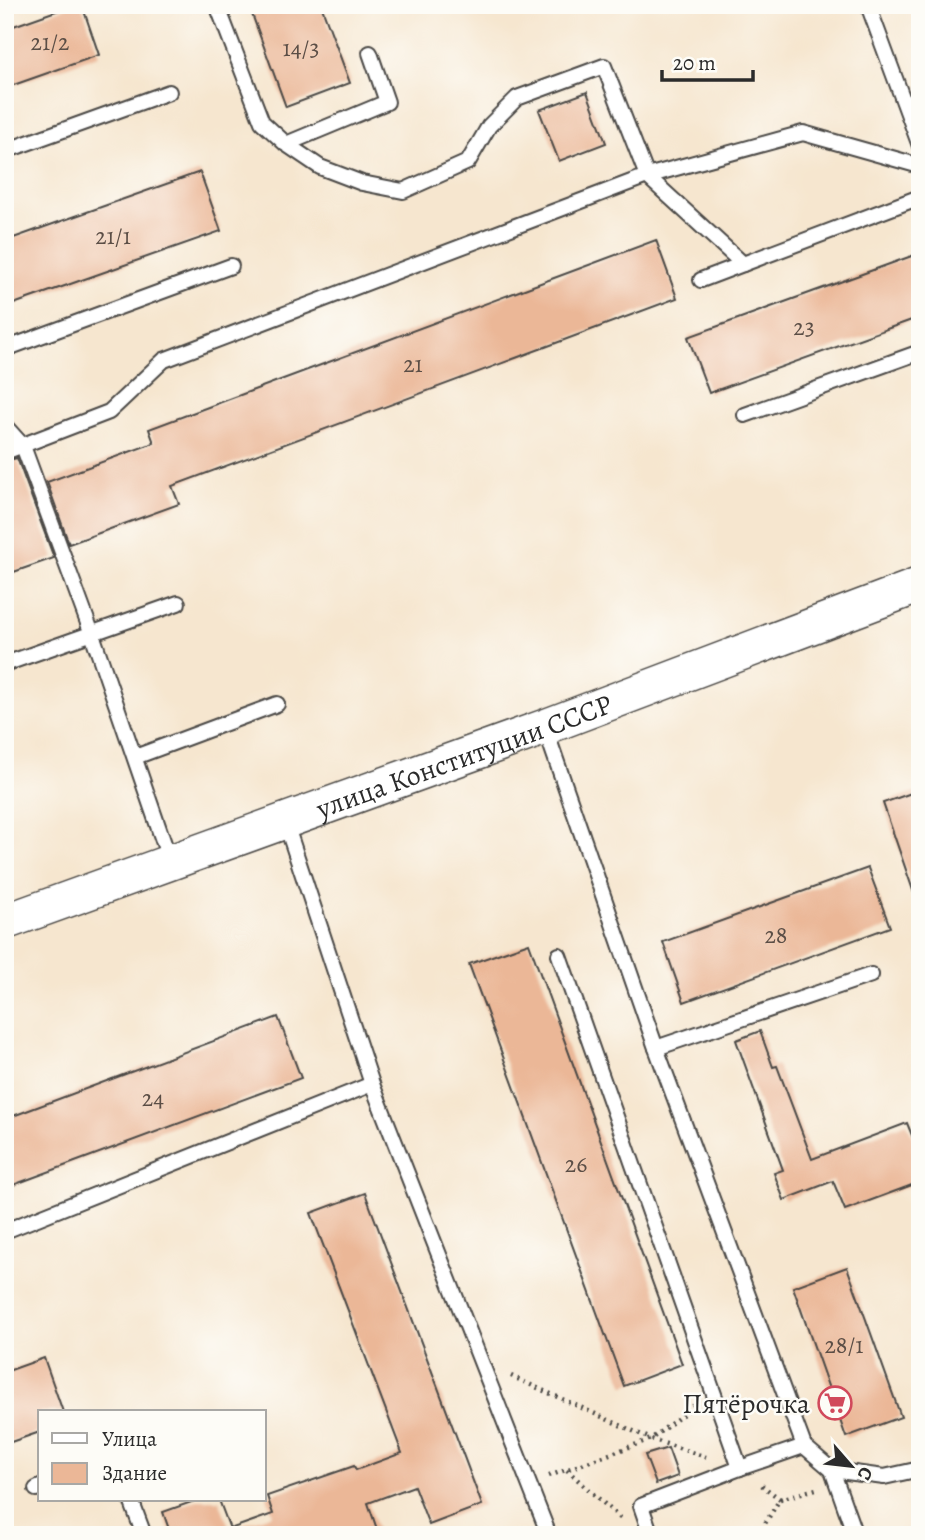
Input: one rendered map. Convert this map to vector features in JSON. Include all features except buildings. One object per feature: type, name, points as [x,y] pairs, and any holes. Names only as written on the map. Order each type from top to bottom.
[{"type":"street","name":"улица Конституции СССР","points":[[5,922],[545,727],[920,584]]},
{"type":"lane","points":[[217,5],[262,122],[286,144],[320,167],[362,183],[403,191],[468,162],[489,126],[517,98],[604,65],[648,176],[743,264]]},
{"type":"lane","points":[[868,5],[920,146]]},
{"type":"lane","points":[[286,144],[387,102],[370,53]]},
{"type":"lane","points":[[5,151],[169,92]]},
{"type":"lane","points":[[5,452],[109,412],[164,360],[648,176],[803,133],[920,166]]},
{"type":"lane","points":[[701,280],[920,197]]},
{"type":"lane","points":[[5,349],[232,266]]},
{"type":"lane","points":[[745,415],[920,352]]},
{"type":"lane","points":[[5,426],[23,446],[92,634],[170,861]]},
{"type":"lane","points":[[5,664],[178,603]]},
{"type":"lane","points":[[135,757],[277,704]]},
{"type":"lane","points":[[545,727],[656,1048],[804,1446],[834,1476],[855,1535]]},
{"type":"lane","points":[[285,820],[372,1084],[550,1535]]},
{"type":"lane","points":[[559,955],[740,1468]]},
{"type":"lane","points":[[656,1048],[870,975]]},
{"type":"lane","points":[[5,1231],[372,1084]]},
{"type":"lane","points":[[651,1535],[641,1506],[804,1446]]},
{"type":"lane","points":[[834,1476],[884,1477],[920,1469]]},
{"type":"lane","points":[[132,1502],[144,1535]]},
{"type":"path","points":[[482,1362],[651,1439],[740,1468],[780,1499]]},
{"type":"path","points":[[530,1484],[651,1439],[675,1423],[713,1389]]},
{"type":"path","points":[[566,1470],[629,1525]]},
{"type":"path","points":[[758,1535],[780,1499],[834,1476]]},
{"type":"place","name":"Пятёрочка","points":[[835,1403]]}]
